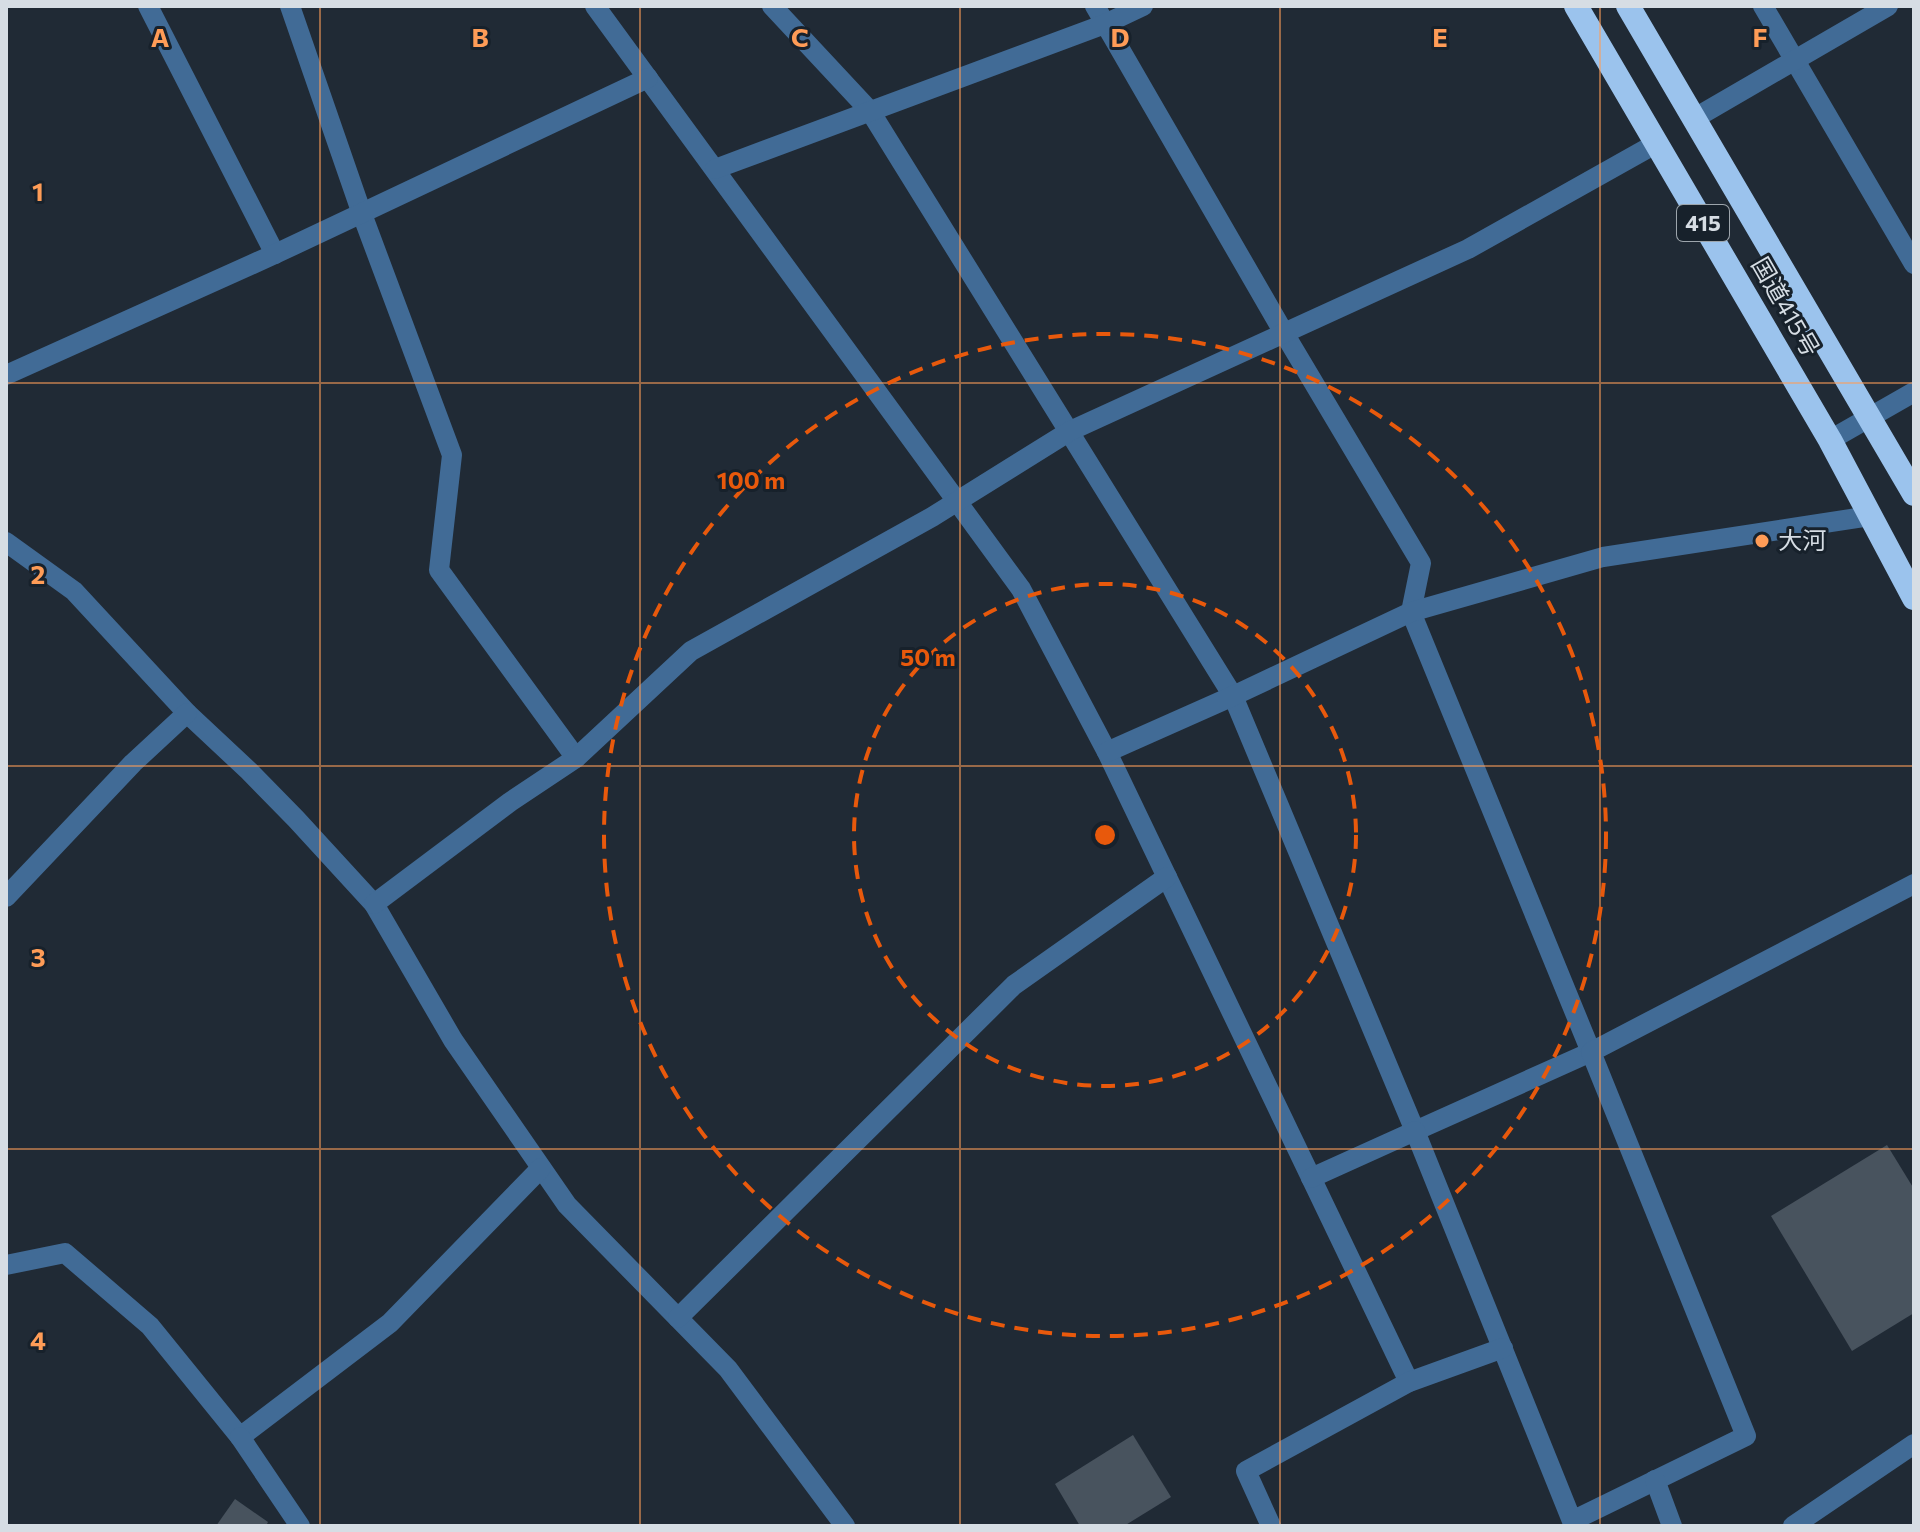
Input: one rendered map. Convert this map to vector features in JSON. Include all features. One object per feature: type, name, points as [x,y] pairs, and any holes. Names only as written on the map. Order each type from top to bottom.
[{"type":"highway","name":"国道415号","points":[[1576,6],[1830,440],[1914,598]]},
{"type":"highway","name":"国道415号","points":[[1628,6],[1914,494]]},
{"type":"street","points":[[148,6],[275,254]]},
{"type":"street","points":[[290,6],[362,214],[452,455],[439,570],[576,758]]},
{"type":"street","points":[[595,6],[1021,589],[1107,752],[1409,1382]]},
{"type":"street","points":[[772,6],[870,111],[1233,696],[1503,1348],[1567,1523],[1746,1436],[1411,612],[1421,563],[1100,15]]},
{"type":"street","points":[[715,169],[870,111],[1100,15],[1143,6]]},
{"type":"street","points":[[1763,6],[1914,264]]},
{"type":"street","points":[[1695,118],[1888,6]]},
{"type":"street","points":[[6,375],[362,214],[648,78]]},
{"type":"street","points":[[374,904],[510,802],[576,758],[691,651],[957,502],[1070,431],[1468,249],[1657,143]]},
{"type":"street","points":[[1830,440],[1914,392]]},
{"type":"street","points":[[1107,752],[1411,612],[1603,557],[1870,516]]},
{"type":"street","points":[[6,542],[74,591],[187,713],[296,819],[374,904],[453,1040],[567,1205],[728,1369],[845,1526]]},
{"type":"street","points":[[6,897],[133,763],[187,713]]},
{"type":"street","points":[[678,1318],[1014,985],[1167,877]]},
{"type":"street","points":[[1311,1178],[1591,1052],[1914,884]]},
{"type":"street","points":[[240,1437],[390,1323],[541,1168]]},
{"type":"street","points":[[6,1265],[65,1253],[150,1326],[240,1437],[300,1526]]},
{"type":"street","points":[[1271,1526],[1246,1471],[1409,1382],[1503,1348]]},
{"type":"street","points":[[1793,1526],[1914,1444]]},
{"type":"street","points":[[1655,1480],[1672,1526]]},
{"type":"building","points":[[1887,1145],[1914,1189],[1914,1313],[1852,1351],[1771,1216]]},
{"type":"building","points":[[1133,1435],[1171,1497],[1124,1526],[1080,1526],[1055,1484]]},
{"type":"building","points":[[235,1499],[268,1522],[266,1526],[216,1526]]},
{"type":"place","name":"大河","points":[[1762,541]]}]
